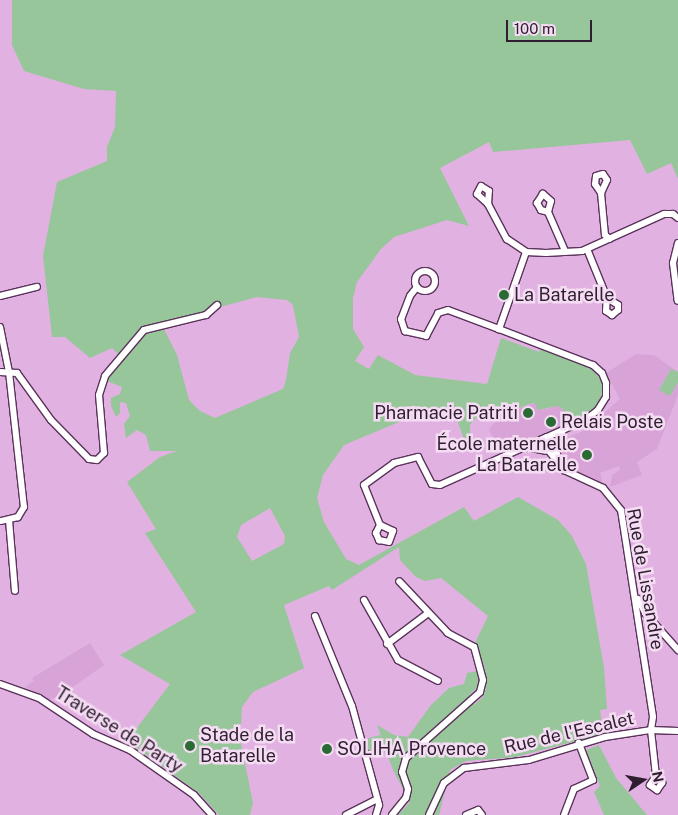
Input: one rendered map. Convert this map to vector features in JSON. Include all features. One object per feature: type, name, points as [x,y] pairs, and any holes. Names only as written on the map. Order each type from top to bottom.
[{"type":"street","points":[[601,193],[605,235],[610,240]]},
{"type":"street","points":[[488,204],[507,239],[526,252],[586,249],[610,240],[664,214],[673,214],[678,218]]},
{"type":"street","points":[[548,212],[565,251]]},
{"type":"street","points":[[678,243],[676,281],[678,301]]},
{"type":"street","points":[[586,249],[607,298]]},
{"type":"street","points":[[499,329],[526,252]]},
{"type":"street","points":[[0,296],[37,287]]},
{"type":"street","points":[[380,525],[364,485],[366,480],[388,470],[394,463],[418,457],[432,484],[440,485],[585,420],[604,402],[607,389],[602,374],[593,365],[448,310],[438,313],[426,336],[405,331],[401,319],[410,296],[417,287]]},
{"type":"street","points":[[0,372],[17,373],[51,420],[89,459],[97,460],[104,453],[99,395],[105,376],[144,330],[206,315],[217,305]]},
{"type":"street","points":[[0,327],[9,372],[24,507],[18,517],[0,521]]},
{"type":"street","points":[[559,464],[556,449],[563,430]]},
{"type":"street","points":[[548,437],[558,441]]},
{"type":"street","points":[[547,452],[548,437]]},
{"type":"street","points":[[526,447],[547,452],[556,449]]},
{"type":"street","name":"Rue de Lissandre","points":[[547,452],[569,474],[603,488],[615,499],[621,510],[636,596],[653,717],[650,730],[656,776]]},
{"type":"street","points":[[9,520],[15,591]]},
{"type":"street","points":[[392,815],[406,798],[408,789],[402,772],[406,758],[482,687],[481,668],[474,647],[448,633],[428,614],[399,581]]},
{"type":"street","points":[[636,596],[645,613],[678,650]]},
{"type":"street","points":[[364,600],[387,644],[398,660],[438,681]]},
{"type":"street","points":[[387,644],[428,614]]},
{"type":"street","points":[[314,616],[352,706],[379,808],[376,815]]},
{"type":"street","name":"Traverse de Party","points":[[0,684],[39,698],[92,734],[130,750],[194,794],[212,815]]},
{"type":"street","name":"Rue de l'Escalet","points":[[429,815],[444,782],[464,768],[529,760],[579,743],[650,730],[678,731]]},
{"type":"street","points":[[564,815],[574,789],[594,780],[579,743]]},
{"type":"street","points":[[346,815],[377,799]]},
{"type":"street","points":[[466,815],[478,810],[482,815]]},
{"type":"shaded area","points":[[636,354],[654,355],[678,372],[678,395],[657,449],[637,462],[642,475],[610,487],[612,475],[620,470],[619,466],[600,473],[603,484],[566,467],[560,457],[560,448],[564,439],[593,427],[597,419],[620,399],[606,373]]},
{"type":"shaded area","points":[[535,403],[542,410],[557,406],[563,409],[564,427],[501,455],[489,429],[500,416]]},
{"type":"shaded area","points":[[90,643],[104,665],[70,689],[50,700],[25,687],[34,681],[32,678]]},
{"type":"green space","points":[[12,0],[678,0],[678,179],[671,163],[647,174],[630,140],[493,152],[489,142],[440,168],[469,226],[447,220],[394,237],[381,249],[357,282],[353,298],[353,329],[364,347],[355,361],[369,369],[378,355],[415,375],[487,384],[501,338],[539,352],[541,348],[594,370],[604,386],[598,406],[564,427],[563,409],[557,406],[538,410],[535,403],[529,404],[500,416],[494,422],[485,415],[476,418],[470,425],[470,435],[464,439],[454,412],[411,417],[344,445],[323,475],[317,498],[324,522],[346,559],[359,565],[464,507],[474,521],[518,497],[558,520],[572,536],[586,564],[604,668],[607,709],[600,710],[603,734],[515,757],[466,761],[450,770],[439,815],[398,815],[410,802],[393,770],[377,725],[394,735],[408,737],[431,705],[449,688],[464,684],[467,673],[477,671],[479,686],[470,694],[474,705],[483,697],[486,688],[485,668],[475,643],[488,616],[441,578],[425,581],[416,577],[400,560],[399,547],[332,590],[329,586],[284,605],[304,668],[253,692],[242,707],[241,725],[237,724],[253,803],[250,815],[219,815],[199,793],[127,741],[170,684],[120,655],[196,612],[145,533],[156,529],[127,482],[160,457],[177,451],[150,451],[146,435],[137,430],[126,438],[124,424],[130,416],[126,403],[120,402],[120,413],[116,417],[111,406],[111,398],[120,394],[122,387],[107,381],[123,359],[112,348],[90,358],[65,337],[52,337],[43,256],[57,182],[107,161],[107,147],[115,127],[116,91],[84,89],[24,71],[12,45]],"holes":[[[257,297],[287,300],[293,305],[299,337],[290,353],[283,389],[215,418],[200,411],[189,400],[177,355],[161,323]],[[270,508],[285,536],[284,544],[252,561],[237,537],[241,525]]]},
{"type":"green space","points":[[671,369],[678,372],[678,382],[670,396],[659,390]]},
{"type":"green space","points":[[380,735],[386,752],[371,756],[366,739]]},
{"type":"green space","points":[[599,745],[616,778],[647,815],[604,815],[594,792],[600,786],[586,750]]},
{"type":"place","name":"La Batarelle","points":[[504,295]]},
{"type":"place","name":"Pharmacie Patriti","points":[[528,413]]},
{"type":"place","name":"Relais Poste","points":[[551,422]]},
{"type":"place","name":"École maternelle La Batarelle","points":[[587,455]]},
{"type":"place","name":"Stade de la Batarelle","points":[[190,746]]},
{"type":"place","name":"SOLIHA Provence","points":[[327,749]]}]
